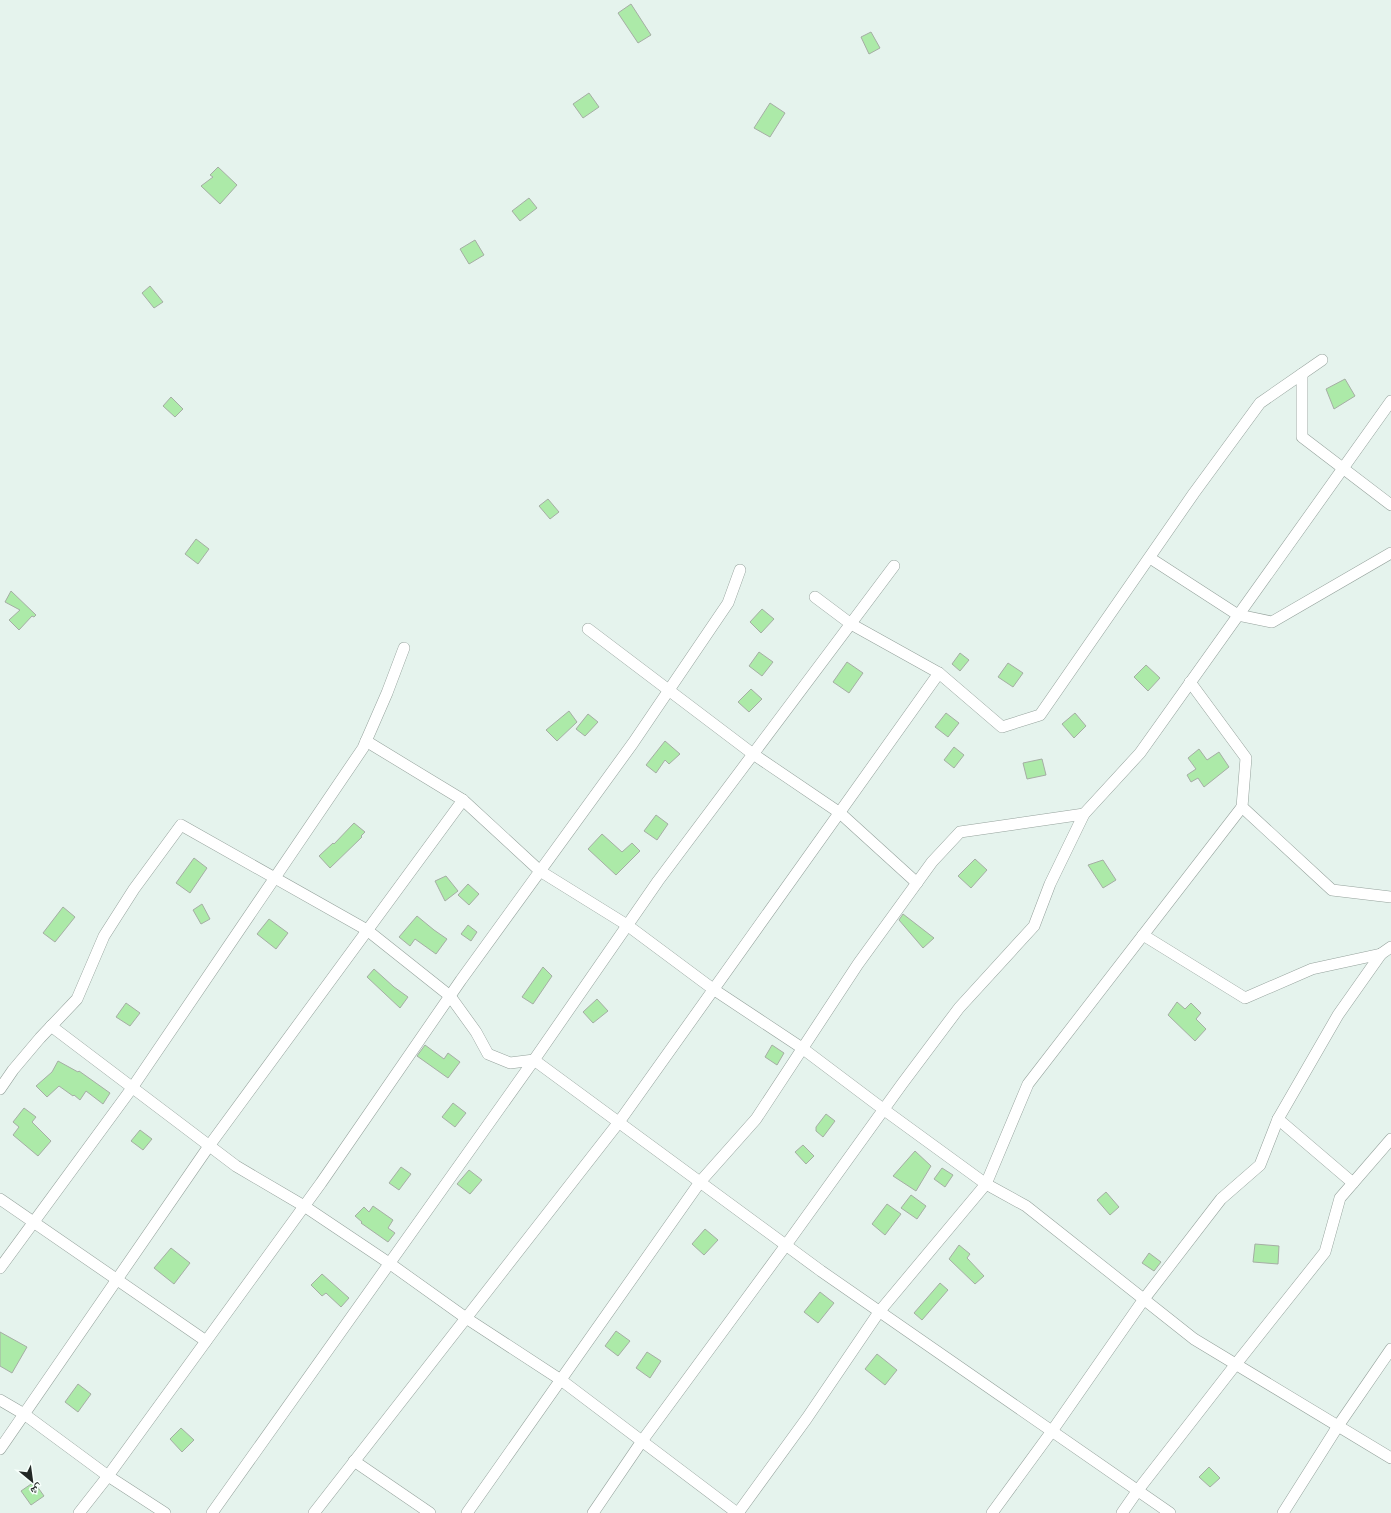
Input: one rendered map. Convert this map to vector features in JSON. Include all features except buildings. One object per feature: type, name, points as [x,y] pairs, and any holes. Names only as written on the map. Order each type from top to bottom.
[{"type":"street","points":[[815,597],[850,624],[939,673],[1002,727],[1040,715],[1194,493],[1260,403],[1322,360]]},
{"type":"street","points":[[1302,374],[1302,437],[1391,505]]},
{"type":"street","points":[[593,1513],[642,1441],[959,1008],[1034,926],[1050,884],[1084,814],[1140,753],[1391,401]]},
{"type":"street","points":[[1150,558],[1238,615],[1272,622],[1391,553]]},
{"type":"street","points":[[212,1513],[534,1060],[658,881],[894,566]]},
{"type":"street","points":[[79,1513],[108,1476],[304,1206],[450,996],[633,743],[728,603],[740,570]]},
{"type":"street","points":[[588,629],[754,754],[840,813],[917,883]]},
{"type":"street","points":[[0,1268],[132,1088],[363,748],[387,693],[404,648]]},
{"type":"street","points":[[314,1513],[618,1122],[939,673]]},
{"type":"street","points":[[51,1026],[236,1166],[304,1206],[389,1263],[466,1318],[561,1380],[737,1513],[808,1418],[879,1312],[986,1184],[1028,1084],[1242,807],[1246,758],[1190,682]]},
{"type":"street","points":[[366,741],[463,800],[540,871],[627,925],[714,989],[802,1048],[883,1110],[986,1184],[1026,1206],[1194,1339],[1391,1458]]},
{"type":"street","points":[[0,1449],[209,1146],[463,800]]},
{"type":"street","points":[[1242,807],[1332,890],[1391,897]]},
{"type":"street","points":[[467,1513],[700,1182],[756,1119],[858,964],[932,862],[960,832],[1084,814]]},
{"type":"street","points":[[0,1089],[13,1070],[51,1026],[77,999],[104,936],[134,889],[181,825],[367,930],[450,996],[476,1032],[488,1054],[510,1063],[534,1060],[786,1246],[1170,1513]]},
{"type":"street","points":[[1143,935],[1245,998],[1312,969],[1381,954]]},
{"type":"street","points":[[992,1513],[1052,1431],[1144,1300],[1221,1199],[1260,1165],[1278,1119],[1338,1015],[1381,954],[1391,947]]},
{"type":"street","points":[[1278,1119],[1353,1183]]},
{"type":"street","points":[[1122,1513],[1138,1490],[1236,1364],[1325,1252],[1340,1198],[1391,1138]]},
{"type":"street","points":[[0,1199],[206,1341]]},
{"type":"street","points":[[1283,1513],[1338,1426],[1391,1349]]},
{"type":"street","points":[[0,1400],[24,1414],[108,1476],[165,1513]]},
{"type":"street","points":[[354,1461],[430,1513]]}]
